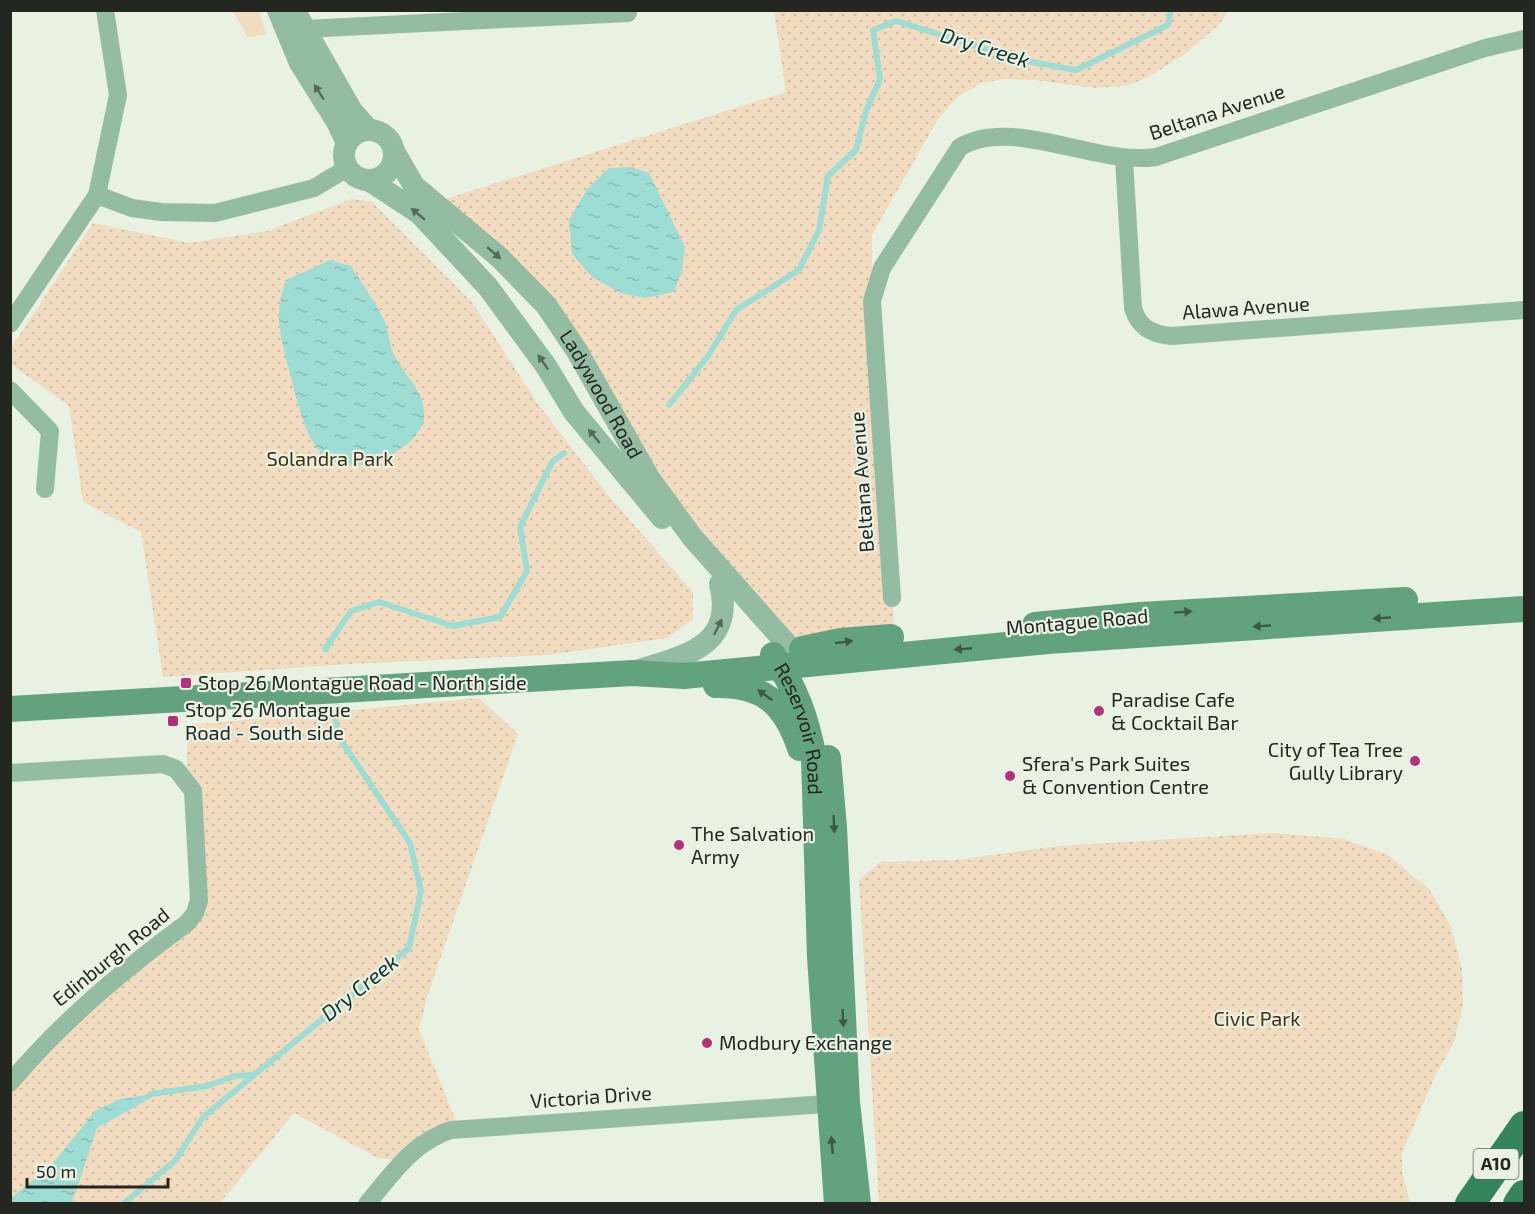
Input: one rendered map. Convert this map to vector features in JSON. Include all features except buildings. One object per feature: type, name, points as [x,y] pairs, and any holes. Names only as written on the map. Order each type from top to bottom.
[{"type":"highway","name":"A10","points":[[1470,1203],[1524,1126]]},
{"type":"highway","name":"A10","points":[[1518,1203],[1524,1195]]},
{"type":"main road","name":"Montague Road","points":[[787,658],[841,642],[1140,615],[1524,595]]},
{"type":"main road","name":"Montague Road","points":[[10,709],[633,672],[712,657],[787,658],[1524,609]]},
{"type":"main road","name":"Reservoir Road","points":[[787,658],[808,727],[814,758],[820,957],[838,1103],[858,1203]]},
{"type":"main road","name":"Reservoir Road","points":[[787,658],[818,702],[825,730],[832,788],[838,1103],[837,1203]]},
{"type":"main road","points":[[633,672],[704,685],[728,684],[756,689],[771,698],[787,720],[803,758],[812,861],[819,887]]},
{"type":"street","points":[[10,324],[97,195],[118,95],[105,10]]},
{"type":"street","points":[[278,10],[296,27],[352,111],[369,130],[383,134],[393,145],[394,153],[390,170],[384,176],[370,181],[357,177],[347,168],[344,152],[352,136],[369,130]]},
{"type":"street","points":[[296,27],[628,14]]},
{"type":"street","points":[[296,27],[300,63],[337,122],[347,143]]},
{"type":"street","name":"Beltana Avenue","points":[[892,598],[872,301],[882,268],[960,147],[968,142],[1004,138],[1035,139],[1124,159],[1156,157],[1473,52],[1524,39]]},
{"type":"street","name":"Ladywood Road","points":[[394,153],[414,186],[499,256],[546,305],[577,351],[649,478],[787,658]]},
{"type":"street","name":"Alawa Avenue","points":[[1124,159],[1133,308],[1136,318],[1149,331],[1171,336],[1524,310]]},
{"type":"street","points":[[97,195],[132,208],[160,212],[215,213],[315,188],[347,168]]},
{"type":"street","name":"Ladywood Road","points":[[370,181],[419,213],[488,287],[540,357],[574,412],[635,487],[787,658]]},
{"type":"street","points":[[10,390],[50,431],[45,489]]},
{"type":"street","points":[[633,672],[685,655],[710,641],[722,622],[724,600],[720,584]]},
{"type":"street","name":"Edinburgh Road","points":[[10,773],[163,764],[176,769],[193,791],[199,900],[195,913],[187,923],[80,1008],[39,1049],[10,1083]]},
{"type":"street","name":"Victoria Drive","points":[[367,1203],[412,1150],[435,1135],[451,1130],[838,1103]]},
{"type":"green space","points":[[233,11],[259,11],[266,34],[248,38]]},
{"type":"green space","points":[[774,11],[1228,11],[1220,24],[1186,53],[1149,77],[1126,86],[1094,88],[1036,80],[1004,79],[981,83],[958,97],[938,119],[872,235],[872,301],[895,637],[793,651],[692,537],[577,351],[433,203],[786,92]]},
{"type":"green space","name":"Solandra Park","points":[[352,199],[372,202],[472,302],[538,404],[607,494],[693,592],[693,619],[667,638],[548,655],[350,664],[163,677],[141,532],[83,502],[69,406],[11,364],[11,348],[93,223],[189,243],[267,231]]},
{"type":"green space","points":[[479,698],[518,734],[428,994],[419,1029],[459,1129],[404,1161],[378,1158],[294,1113],[220,1203],[11,1204],[11,1086],[195,913],[186,779],[188,725]]},
{"type":"green space","name":"Civic Park","points":[[1274,833],[1344,839],[1388,855],[1430,890],[1451,927],[1462,969],[1463,1006],[1454,1042],[1435,1076],[1402,1153],[1402,1171],[1410,1203],[879,1203],[859,880],[880,862],[955,860],[1059,846]]},
{"type":"water","points":[[632,167],[649,173],[685,247],[682,271],[674,292],[645,298],[621,293],[592,277],[572,254],[569,220],[587,189],[609,168]]},
{"type":"water","points":[[330,260],[351,266],[377,306],[384,320],[394,355],[421,398],[424,415],[422,425],[408,444],[373,462],[352,466],[335,462],[322,453],[311,439],[297,400],[280,329],[280,305],[286,280]]},
{"type":"water","points":[[160,1093],[97,1128],[72,1203],[11,1203],[11,1198],[53,1163],[95,1111],[120,1099]]},
{"type":"waterway","name":"Dry Creek","points":[[669,405],[708,356],[736,310],[799,270],[819,230],[828,176],[856,150],[866,111],[880,79],[873,30],[896,21],[1026,61],[1076,70],[1168,25],[1171,10]]},
{"type":"waterway","name":"Dry Creek","points":[[325,649],[351,611],[379,602],[453,626],[500,617],[527,571],[520,527],[552,462],[564,453]]},
{"type":"waterway","name":"Dry Creek","points":[[123,1204],[175,1161],[203,1117],[409,948],[421,891],[410,843],[338,736],[335,714]]},
{"type":"waterway","points":[[151,1094],[207,1086],[235,1076],[253,1075]]},
{"type":"place","name":"Stop 26 Montague Road - North side","points":[[186,683]]},
{"type":"place","name":"Paradise Cafe & Cocktail Bar","points":[[1099,711]]},
{"type":"place","name":"Stop 26 Montague Road - South side","points":[[173,721]]},
{"type":"place","name":"City of Tea Tree Gully Library","points":[[1415,761]]},
{"type":"place","name":"Sfera's Park Suites & Convention Centre","points":[[1010,776]]},
{"type":"place","name":"The Salvation Army","points":[[679,845]]},
{"type":"place","name":"Modbury Exchange","points":[[707,1043]]}]
